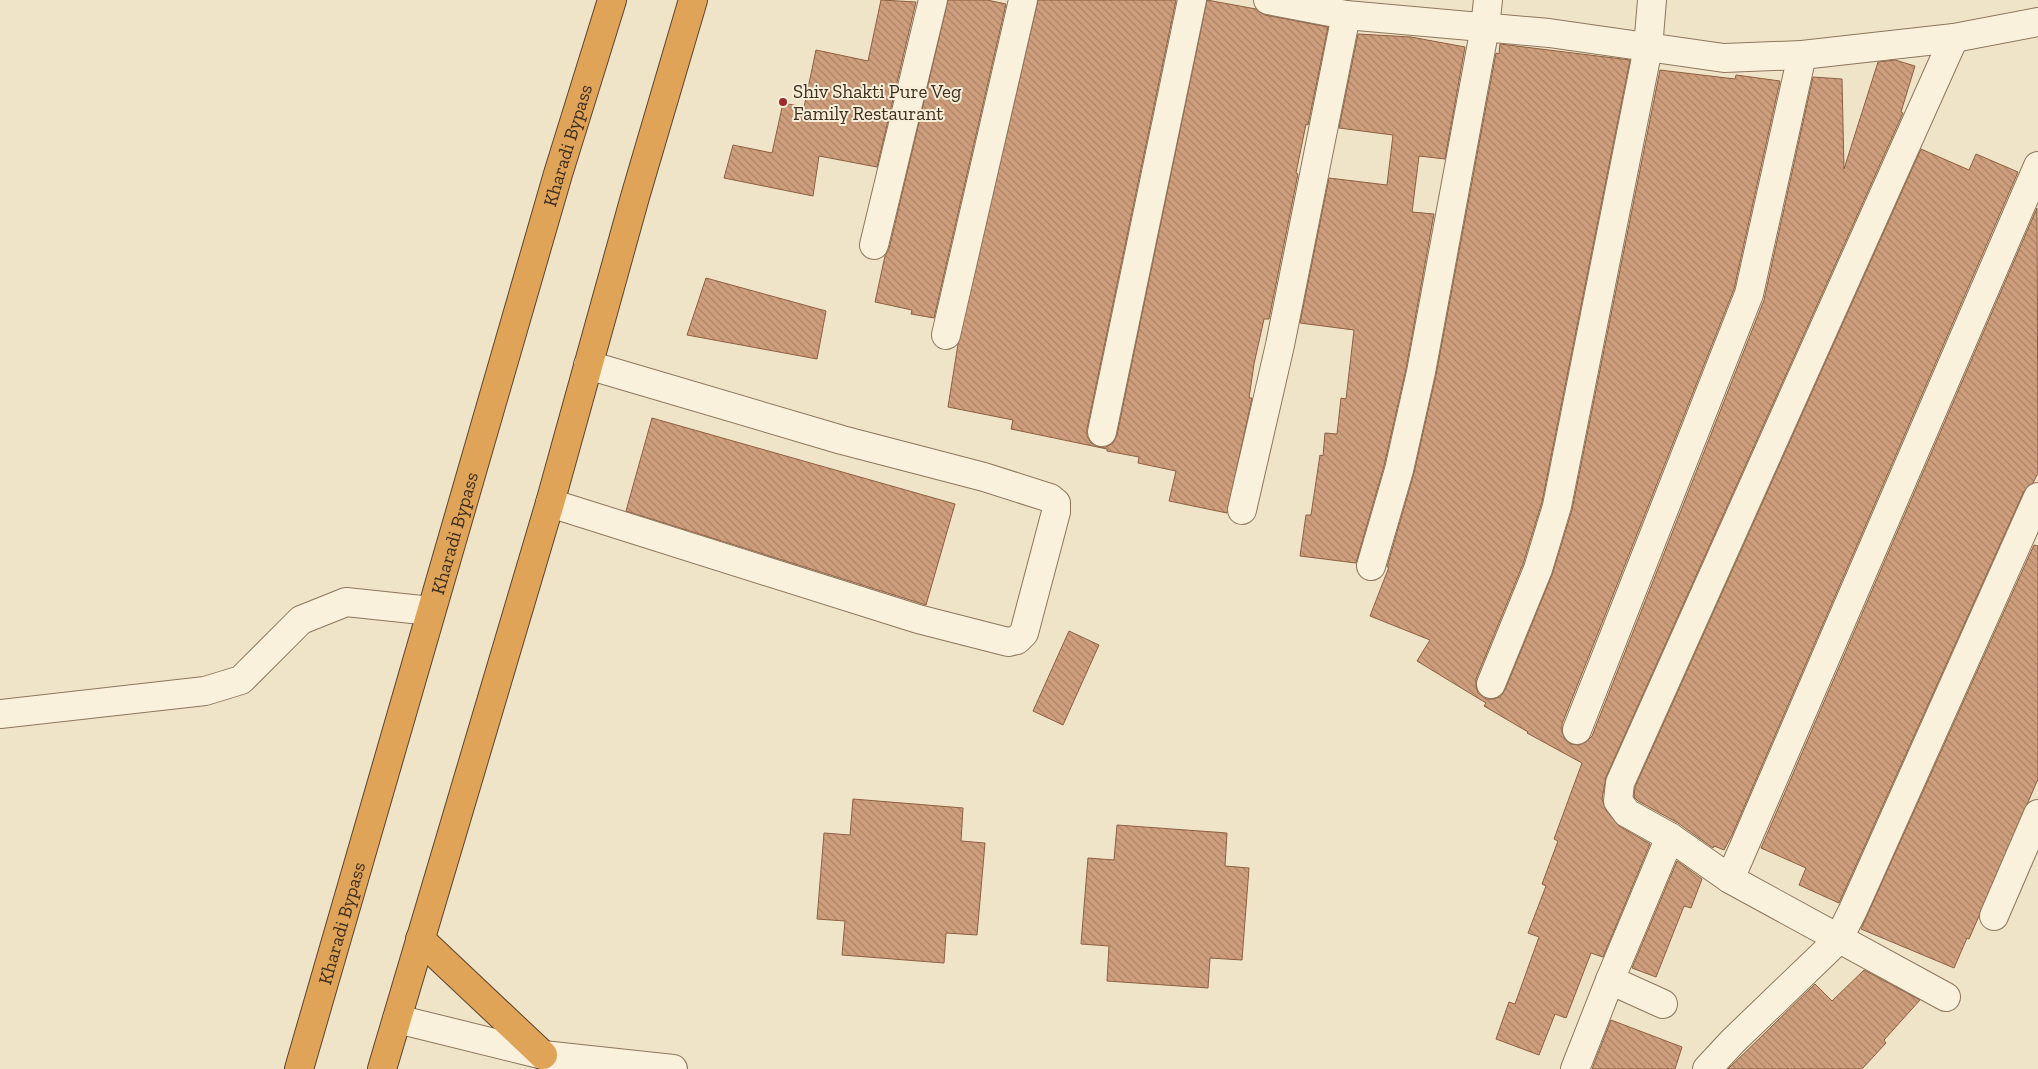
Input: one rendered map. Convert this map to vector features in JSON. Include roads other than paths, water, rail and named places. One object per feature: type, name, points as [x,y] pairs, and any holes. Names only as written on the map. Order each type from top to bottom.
[{"type":"highway","name":"Kharadi Bypass","points":[[299,1069],[558,174],[612,0]]},
{"type":"highway","points":[[382,1069],[550,503],[693,0]]},
{"type":"highway","points":[[420,939],[543,1055]]},
{"type":"street","points":[[874,245],[933,0]]},
{"type":"street","points":[[946,335],[1023,0]]},
{"type":"street","points":[[1102,432],[1192,0]]},
{"type":"street","points":[[1268,0],[1346,15],[1549,33],[1724,58],[1802,55],[1954,38],[2038,22]]},
{"type":"street","points":[[1371,566],[1399,470],[1421,372],[1485,28],[1488,0]]},
{"type":"street","points":[[1492,684],[1538,569],[1557,506],[1648,48],[1652,0]]},
{"type":"street","points":[[1242,510],[1280,345],[1346,15]]},
{"type":"street","points":[[1946,997],[1838,940],[1730,879],[1670,837],[1627,813],[1618,801],[1620,783],[1954,38]]},
{"type":"street","points":[[1577,730],[1749,294],[1802,55]]},
{"type":"street","points":[[1730,879],[2038,166]]},
{"type":"street","points":[[550,503],[918,619],[1008,642],[1017,640],[1024,633],[1056,512],[1056,503],[1050,498],[984,476],[842,440],[588,366]]},
{"type":"street","points":[[1717,1066],[1838,940],[1862,892],[2038,497]]},
{"type":"street","points":[[0,714],[205,691],[241,680],[300,620],[346,602],[431,611]]},
{"type":"street","points":[[1994,916],[2038,814]]},
{"type":"street","points":[[1574,1069],[1670,837]]},
{"type":"street","points":[[1610,980],[1663,1004]]},
{"type":"street","points":[[397,1019],[543,1055],[673,1069]]},
{"type":"place","name":"Shiv Shakti Pure Veg Family Restaurant","points":[[783,102]]}]
